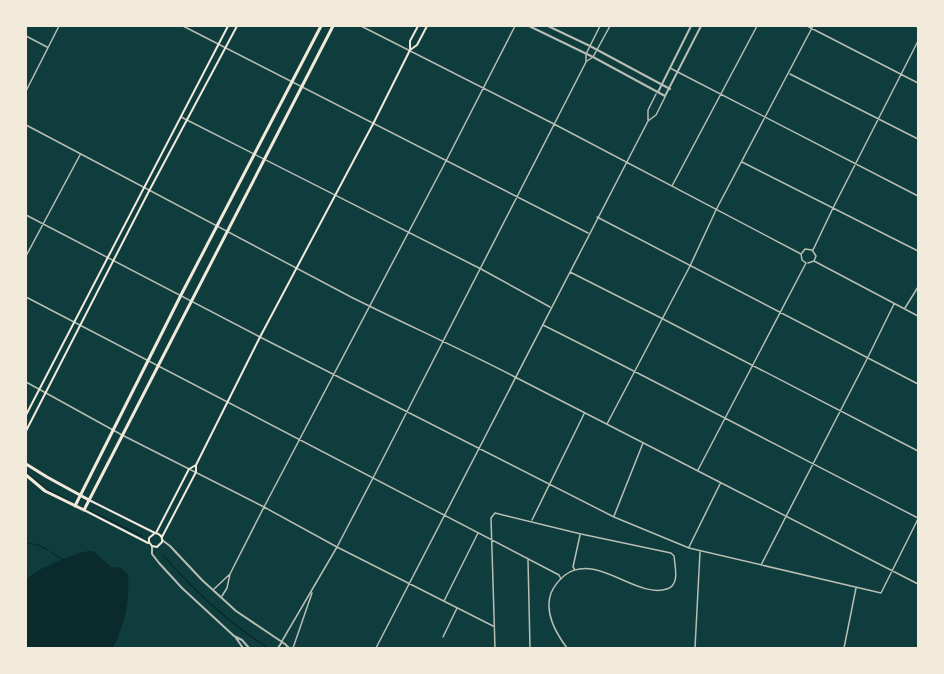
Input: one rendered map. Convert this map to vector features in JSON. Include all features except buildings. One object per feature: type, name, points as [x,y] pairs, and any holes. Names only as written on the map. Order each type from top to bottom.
[{"type":"main road","points":[[26,415],[228,26]]},
{"type":"main road","points":[[26,431],[149,191],[237,26]]},
{"type":"main road","points":[[75,506],[321,26]]},
{"type":"main road","points":[[84,510],[333,26]]},
{"type":"main road","points":[[26,475],[45,491],[151,545],[159,546],[196,472],[196,465],[227,402],[410,50],[410,42],[418,26]]},
{"type":"main road","points":[[410,50],[417,45],[427,26]]},
{"type":"main road","points":[[26,464],[162,538]]},
{"type":"main road","points":[[151,545],[149,538],[155,533],[189,469],[196,465]]},
{"type":"main road","points":[[185,476],[192,480]]},
{"type":"street","points":[[26,91],[59,26]]},
{"type":"street","points":[[183,26],[589,234]]},
{"type":"street","points":[[361,26],[483,87],[801,254]]},
{"type":"street","points":[[221,597],[264,507],[515,26]]},
{"type":"street","points":[[529,26],[665,96]]},
{"type":"street","points":[[548,26],[670,89]]},
{"type":"street","points":[[586,62],[586,54],[600,26]]},
{"type":"street","points":[[278,648],[337,547],[586,62],[593,57],[610,26]]},
{"type":"street","points":[[648,121],[648,110],[691,26]]},
{"type":"street","points":[[376,648],[517,378],[597,217],[648,121],[656,115],[701,26]]},
{"type":"street","points":[[672,187],[757,26]]},
{"type":"street","points":[[807,26],[813,27],[918,83]]},
{"type":"street","points":[[607,425],[690,266],[741,161],[813,27]]},
{"type":"street","points":[[26,36],[48,48]]},
{"type":"street","points":[[813,250],[918,41]]},
{"type":"street","points":[[670,67],[918,196]]},
{"type":"street","points":[[789,73],[918,139]]},
{"type":"street","points":[[180,117],[481,269],[551,308]]},
{"type":"street","points":[[26,125],[226,232],[698,470],[918,584]]},
{"type":"street","points":[[26,256],[81,154]]},
{"type":"street","points":[[741,161],[918,251]]},
{"type":"street","points":[[26,215],[614,517],[689,548],[881,593],[918,518],[542,325]]},
{"type":"street","points":[[597,217],[918,384]]},
{"type":"street","points":[[801,254],[806,249],[813,250]]},
{"type":"street","points":[[813,250],[816,256],[814,261]]},
{"type":"street","points":[[801,254],[802,260],[806,263],[814,261],[918,316]]},
{"type":"street","points":[[698,470],[806,263]]},
{"type":"street","points":[[569,272],[918,451]]},
{"type":"street","points":[[904,309],[918,287]]},
{"type":"street","points":[[26,297],[559,575],[561,579]]},
{"type":"street","points":[[760,566],[894,304]]},
{"type":"street","points":[[26,382],[122,435],[494,627]]},
{"type":"street","points":[[532,522],[584,413]]},
{"type":"street","points":[[614,517],[643,443]]},
{"type":"street","points":[[689,548],[721,483]]},
{"type":"street","points":[[495,648],[491,518],[493,514],[671,553],[674,556],[676,580],[667,589],[648,589],[582,568],[561,579],[550,596],[549,610],[555,631],[567,648]]},
{"type":"street","points":[[443,602],[478,533]]},
{"type":"street","points":[[575,570],[573,567],[581,534]]},
{"type":"street","points":[[162,538],[221,597],[243,616],[289,648]]},
{"type":"street","points":[[151,545],[152,554],[159,563],[182,588],[234,636],[243,648]]},
{"type":"street","points":[[695,648],[700,551]]},
{"type":"street","points":[[528,559],[530,648]]},
{"type":"street","points":[[213,590],[230,574]]},
{"type":"street","points":[[219,583],[227,588]]},
{"type":"street","points":[[843,648],[856,587]]},
{"type":"street","points":[[293,648],[313,590]]},
{"type":"street","points":[[443,637],[457,608]]},
{"type":"street","points":[[234,636],[242,640],[249,648]]},
{"type":"water","points":[[93,551],[111,567],[121,568],[128,574],[126,612],[113,648],[26,648],[26,579],[56,562]]},
{"type":"waterway","points":[[26,472],[46,489],[68,500]]},
{"type":"waterway","points":[[90,511],[142,536]]},
{"type":"waterway","points":[[26,543],[48,550]]},
{"type":"waterway","points":[[51,552],[63,560]]},
{"type":"waterway","points":[[163,555],[212,606],[268,648]]}]
